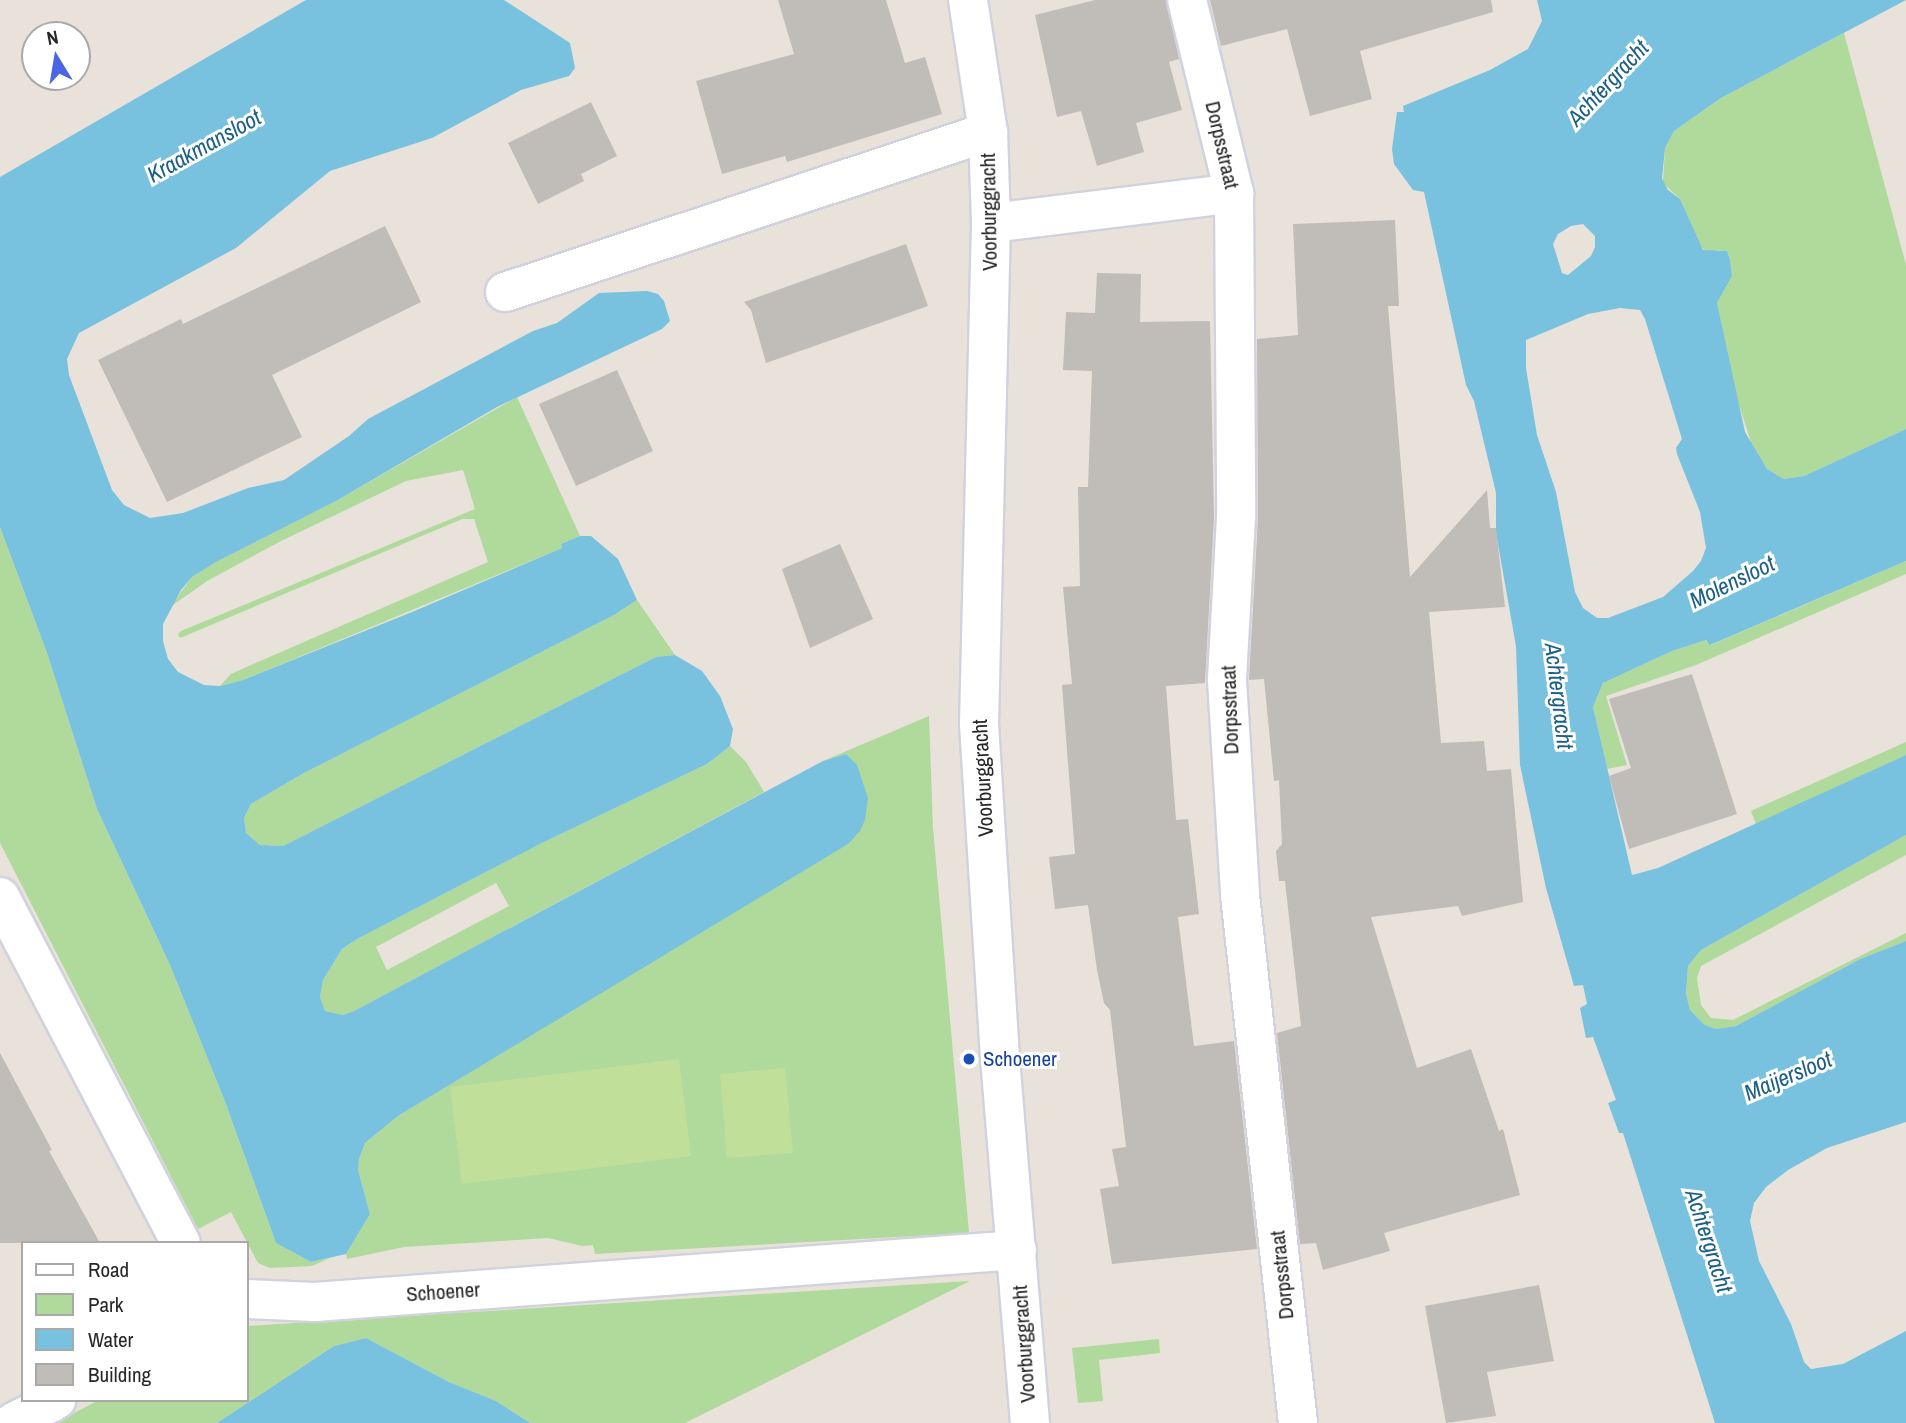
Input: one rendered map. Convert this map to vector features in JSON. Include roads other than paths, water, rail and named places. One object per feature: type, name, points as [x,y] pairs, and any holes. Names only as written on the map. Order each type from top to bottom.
[{"type":"street","name":"Voorburggracht","points":[[968,0],[988,132],[991,223],[979,724],[1000,1058],[1030,1423]]},
{"type":"street","name":"Dorpsstraat","points":[[1187,0],[1234,193],[1236,518],[1227,680],[1240,895],[1298,1423]]},
{"type":"street","name":"Voorburggracht","points":[[505,292],[988,132]]},
{"type":"street","points":[[991,223],[1234,193]]},
{"type":"street","points":[[0,897],[180,1241]]},
{"type":"street","name":"Schoener","points":[[248,1298],[315,1302],[1017,1251]]},
{"type":"street","points":[[12,1423],[52,1402]]},
{"type":"water","name":"Kraakmansloot","points":[[306,0],[504,0],[570,43],[575,68],[569,76],[521,90],[432,138],[330,171],[236,248],[79,333],[67,359],[69,375],[112,490],[124,505],[150,518],[183,513],[248,488],[284,480],[349,436],[368,419],[533,331],[557,323],[599,293],[647,291],[658,294],[664,301],[670,321],[662,329],[497,407],[336,501],[216,562],[192,577],[181,590],[163,624],[163,641],[168,659],[178,672],[204,685],[220,686],[243,680],[412,612],[562,548],[561,544],[580,536],[591,536],[618,559],[637,600],[614,615],[304,773],[251,804],[244,818],[246,833],[260,845],[283,846],[656,657],[675,655],[702,671],[720,696],[733,729],[730,746],[707,764],[542,843],[342,949],[323,980],[320,997],[325,1011],[343,1015],[354,1011],[823,761],[846,754],[857,765],[868,798],[865,820],[860,831],[848,844],[398,1116],[365,1143],[358,1170],[370,1214],[346,1254],[311,1262],[276,1243],[224,1099],[170,965],[97,809],[47,653],[0,527],[0,177]]},
{"type":"water","points":[[1537,0],[1906,0],[1721,98],[1674,131],[1665,148],[1662,178],[1668,190],[1680,199],[1703,250],[1727,251],[1730,259],[1732,276],[1717,303],[1745,432],[1767,469],[1784,479],[1804,476],[1906,429],[1906,561],[1710,645],[1706,640],[1672,651],[1603,683],[1593,707],[1632,875],[1658,868],[1906,755],[1906,835],[1701,950],[1688,966],[1686,994],[1690,1010],[1705,1025],[1716,1029],[1736,1026],[1860,959],[1906,941],[1906,1122],[1827,1148],[1788,1170],[1766,1187],[1754,1203],[1750,1221],[1759,1261],[1791,1324],[1804,1362],[1811,1369],[1843,1364],[1906,1331],[1906,1423],[1715,1423],[1623,1133],[1619,1133],[1608,1103],[1616,1100],[1593,1037],[1586,1038],[1580,1008],[1587,1004],[1583,985],[1574,986],[1546,888],[1520,765],[1516,646],[1496,533],[1496,493],[1474,401],[1466,385],[1424,192],[1413,190],[1394,164],[1392,149],[1397,112],[1404,112],[1403,106],[1490,70],[1528,49],[1542,21]],"holes":[[[1583,224],[1595,236],[1595,247],[1591,256],[1568,275],[1562,273],[1553,244],[1558,234],[1571,226]],[[1620,308],[1640,310],[1645,319],[1682,439],[1676,448],[1677,454],[1700,512],[1706,548],[1693,571],[1663,597],[1608,618],[1597,618],[1583,608],[1575,592],[1556,492],[1537,435],[1526,368],[1526,340],[1588,314]]]},
{"type":"water","points":[[366,1338],[449,1382],[496,1401],[530,1423],[217,1423],[334,1346]]},
{"type":"place","name":"Schoener","points":[[969,1059]]},
{"type":"water label","name":"Achtergracht","points":[[1608,83]]},
{"type":"water label","name":"Molensloot","points":[[1732,582]]},
{"type":"water label","name":"Achtergracht","points":[[1559,696]]},
{"type":"water label","name":"Maijersloot","points":[[1788,1076]]},
{"type":"water label","name":"Achtergracht","points":[[1709,1241]]}]
